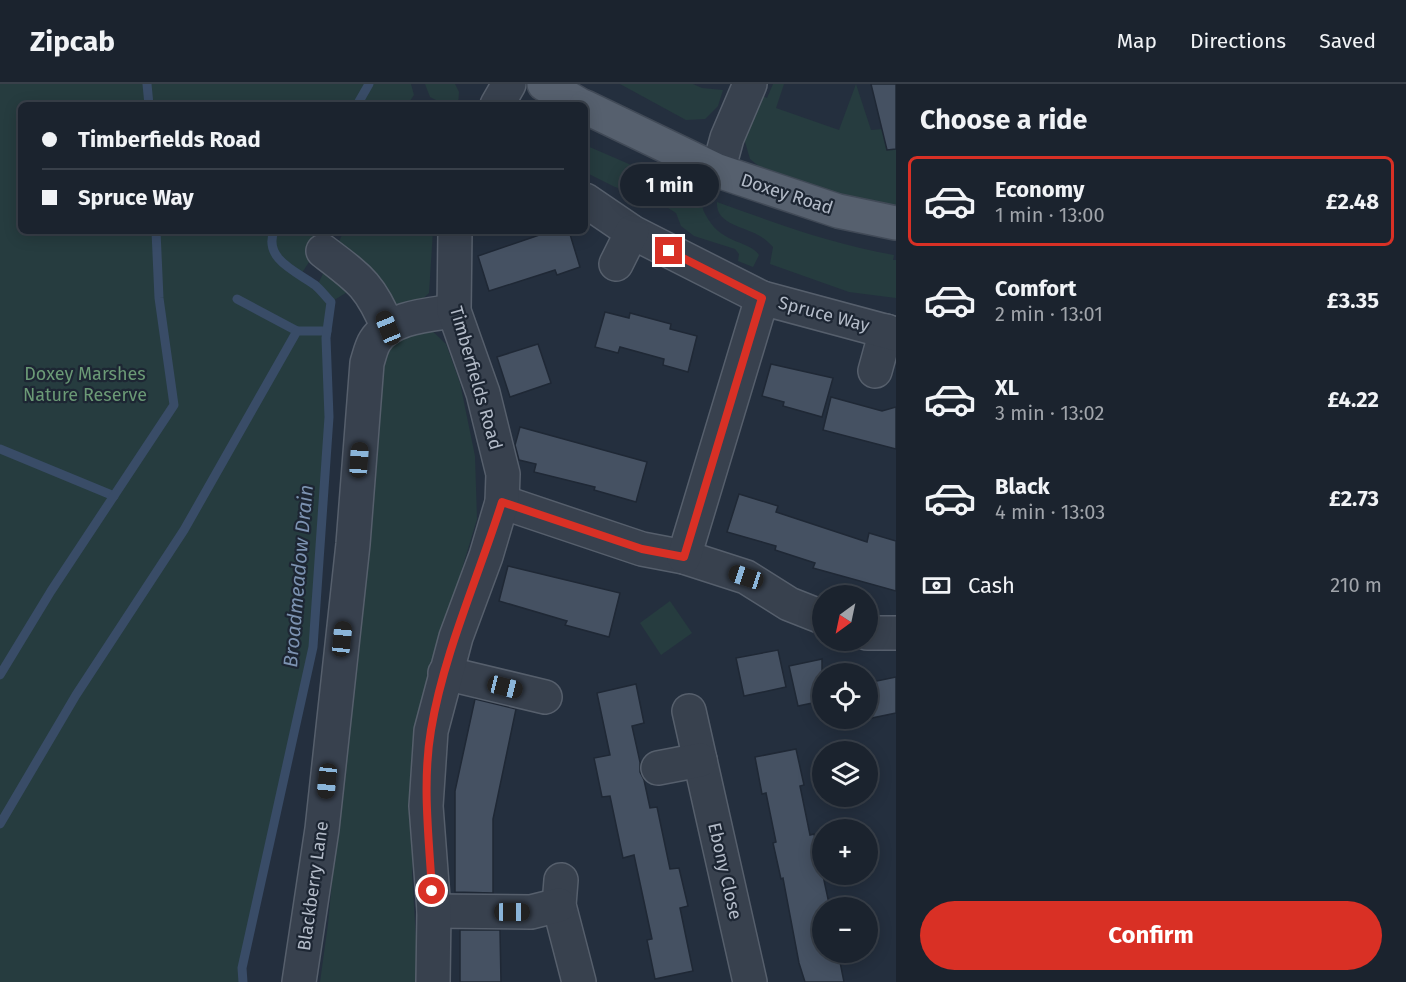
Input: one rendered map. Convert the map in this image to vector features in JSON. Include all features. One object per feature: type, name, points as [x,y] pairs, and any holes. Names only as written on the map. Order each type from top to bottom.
[{"type":"main road","points":[[544,84],[575,102]]},
{"type":"main road","name":"Doxey Road","points":[[588,108],[718,171],[838,211],[896,223]]},
{"type":"street","points":[[499,102],[509,84]]},
{"type":"street","points":[[718,171],[727,138],[750,84]]},
{"type":"street","name":"Spruce Way","points":[[590,203],[632,232],[762,298],[891,332],[875,371]]},
{"type":"street","points":[[615,264],[632,232]]},
{"type":"street","name":"Timberfields Road","points":[[433,982],[434,911],[426,806],[431,731],[444,673],[502,502],[503,474],[483,393],[454,311],[455,234]]},
{"type":"street","points":[[323,251],[362,280],[376,300],[388,328],[412,318],[454,311]]},
{"type":"street","name":"Spruce Way","points":[[684,557],[762,298]]},
{"type":"street","name":"Blackberry Lane","points":[[299,982],[324,805],[352,544],[365,381],[374,341],[388,328]]},
{"type":"street","points":[[502,502],[642,549],[684,557],[746,577],[789,604],[812,613]]},
{"type":"street","points":[[878,633],[896,633]]},
{"type":"street","points":[[444,673],[544,697]]},
{"type":"street","name":"Ebony Close","points":[[689,711],[750,982]]},
{"type":"street","points":[[658,768],[700,760]]},
{"type":"street","points":[[434,911],[531,912],[560,893],[579,982]]},
{"type":"green space","name":"Doxey Marshes Nature Reserve","points":[[0,84],[411,84],[414,95],[409,102],[18,102],[18,234],[327,234],[300,276],[317,286],[343,234],[433,234],[429,293],[413,308],[393,309],[357,286],[331,302],[326,338],[329,417],[313,647],[242,968],[243,982],[0,982]]},
{"type":"green space","points":[[425,84],[455,84],[459,92],[458,102],[440,102],[430,97]]},
{"type":"green space","points":[[620,84],[693,84],[702,88],[723,90],[718,106],[705,119],[686,120]]},
{"type":"green space","points":[[773,84],[784,84],[776,108],[839,130],[856,84],[871,130],[896,128],[896,208],[842,198],[765,171],[750,159],[743,135],[758,94],[767,98]]},
{"type":"green space","points":[[588,146],[703,196],[703,210],[714,227],[728,238],[755,250],[759,255],[753,267],[738,261],[739,254],[735,249],[694,236],[681,226],[676,213],[654,199],[615,187],[588,174]]},
{"type":"green space","points":[[717,202],[826,239],[894,255],[896,298],[849,292],[770,264],[773,247],[760,236],[725,220],[718,209]]},
{"type":"green space","points":[[428,327],[446,344],[460,383],[475,456],[477,519],[419,711],[412,874],[418,971],[416,982],[320,982],[328,924],[379,387],[390,342]]},
{"type":"green space","points":[[670,601],[692,633],[661,655],[640,623]]},
{"type":"building","points":[[871,84],[896,84],[896,149],[887,150]]},
{"type":"building","points":[[542,234],[570,234],[580,267],[557,275],[555,270],[489,291],[478,256]]},
{"type":"building","points":[[605,312],[629,318],[630,313],[671,324],[670,329],[697,336],[688,372],[663,365],[664,359],[620,347],[618,353],[595,347]]},
{"type":"building","points":[[538,344],[551,383],[510,397],[497,357]]},
{"type":"building","points":[[771,364],[833,378],[822,417],[783,406],[784,402],[762,396]]},
{"type":"building","points":[[831,397],[882,411],[896,407],[896,449],[823,430]]},
{"type":"building","points":[[520,427],[647,462],[636,502],[594,490],[595,487],[534,472],[536,464],[519,460],[515,445]]},
{"type":"building","points":[[739,494],[778,506],[776,512],[867,542],[869,533],[896,541],[896,591],[813,568],[815,563],[775,550],[776,546],[727,532]]},
{"type":"building","points":[[508,566],[620,593],[609,637],[565,625],[567,621],[499,601]]},
{"type":"building","points":[[778,650],[786,687],[744,696],[736,658]]},
{"type":"building","points":[[822,659],[822,663],[812,663],[812,703],[798,706],[789,666]]},
{"type":"building","points":[[896,677],[896,713],[878,717],[878,681]]},
{"type":"building","points":[[636,684],[644,723],[632,726],[640,772],[650,808],[657,807],[670,869],[679,868],[688,906],[680,908],[693,971],[655,979],[647,940],[652,939],[634,855],[623,858],[610,796],[602,797],[594,758],[610,755],[597,693]]},
{"type":"building","points":[[475,699],[516,709],[493,819],[493,893],[455,892],[455,791]]},
{"type":"building","points":[[796,749],[804,785],[800,786],[810,835],[812,834],[812,885],[825,885],[828,897],[812,897],[812,963],[840,963],[844,982],[805,982],[799,963],[783,878],[781,879],[773,843],[776,842],[766,793],[762,794],[755,757]]},
{"type":"building","points":[[460,930],[500,930],[501,982],[460,982]]},
{"type":"waterway","points":[[147,84],[149,102]]},
{"type":"waterway","name":"Broadmeadow Drain","points":[[359,102],[369,84]]},
{"type":"waterway","points":[[0,675],[51,591],[174,405],[159,298],[156,234]]},
{"type":"waterway","name":"Broadmeadow Drain","points":[[243,982],[242,968],[313,647],[329,417],[326,338],[331,302],[315,285],[291,270],[277,257],[273,249],[273,234]]},
{"type":"waterway","points":[[237,299],[297,331]]},
{"type":"waterway","points":[[0,824],[76,695],[184,530],[297,331],[327,331]]},
{"type":"waterway","points":[[0,449],[114,496]]},
{"type":"route","points":[[432,891],[426,806],[431,731],[444,673],[486,556],[502,502],[642,549],[684,557],[762,298],[669,251]]}]
